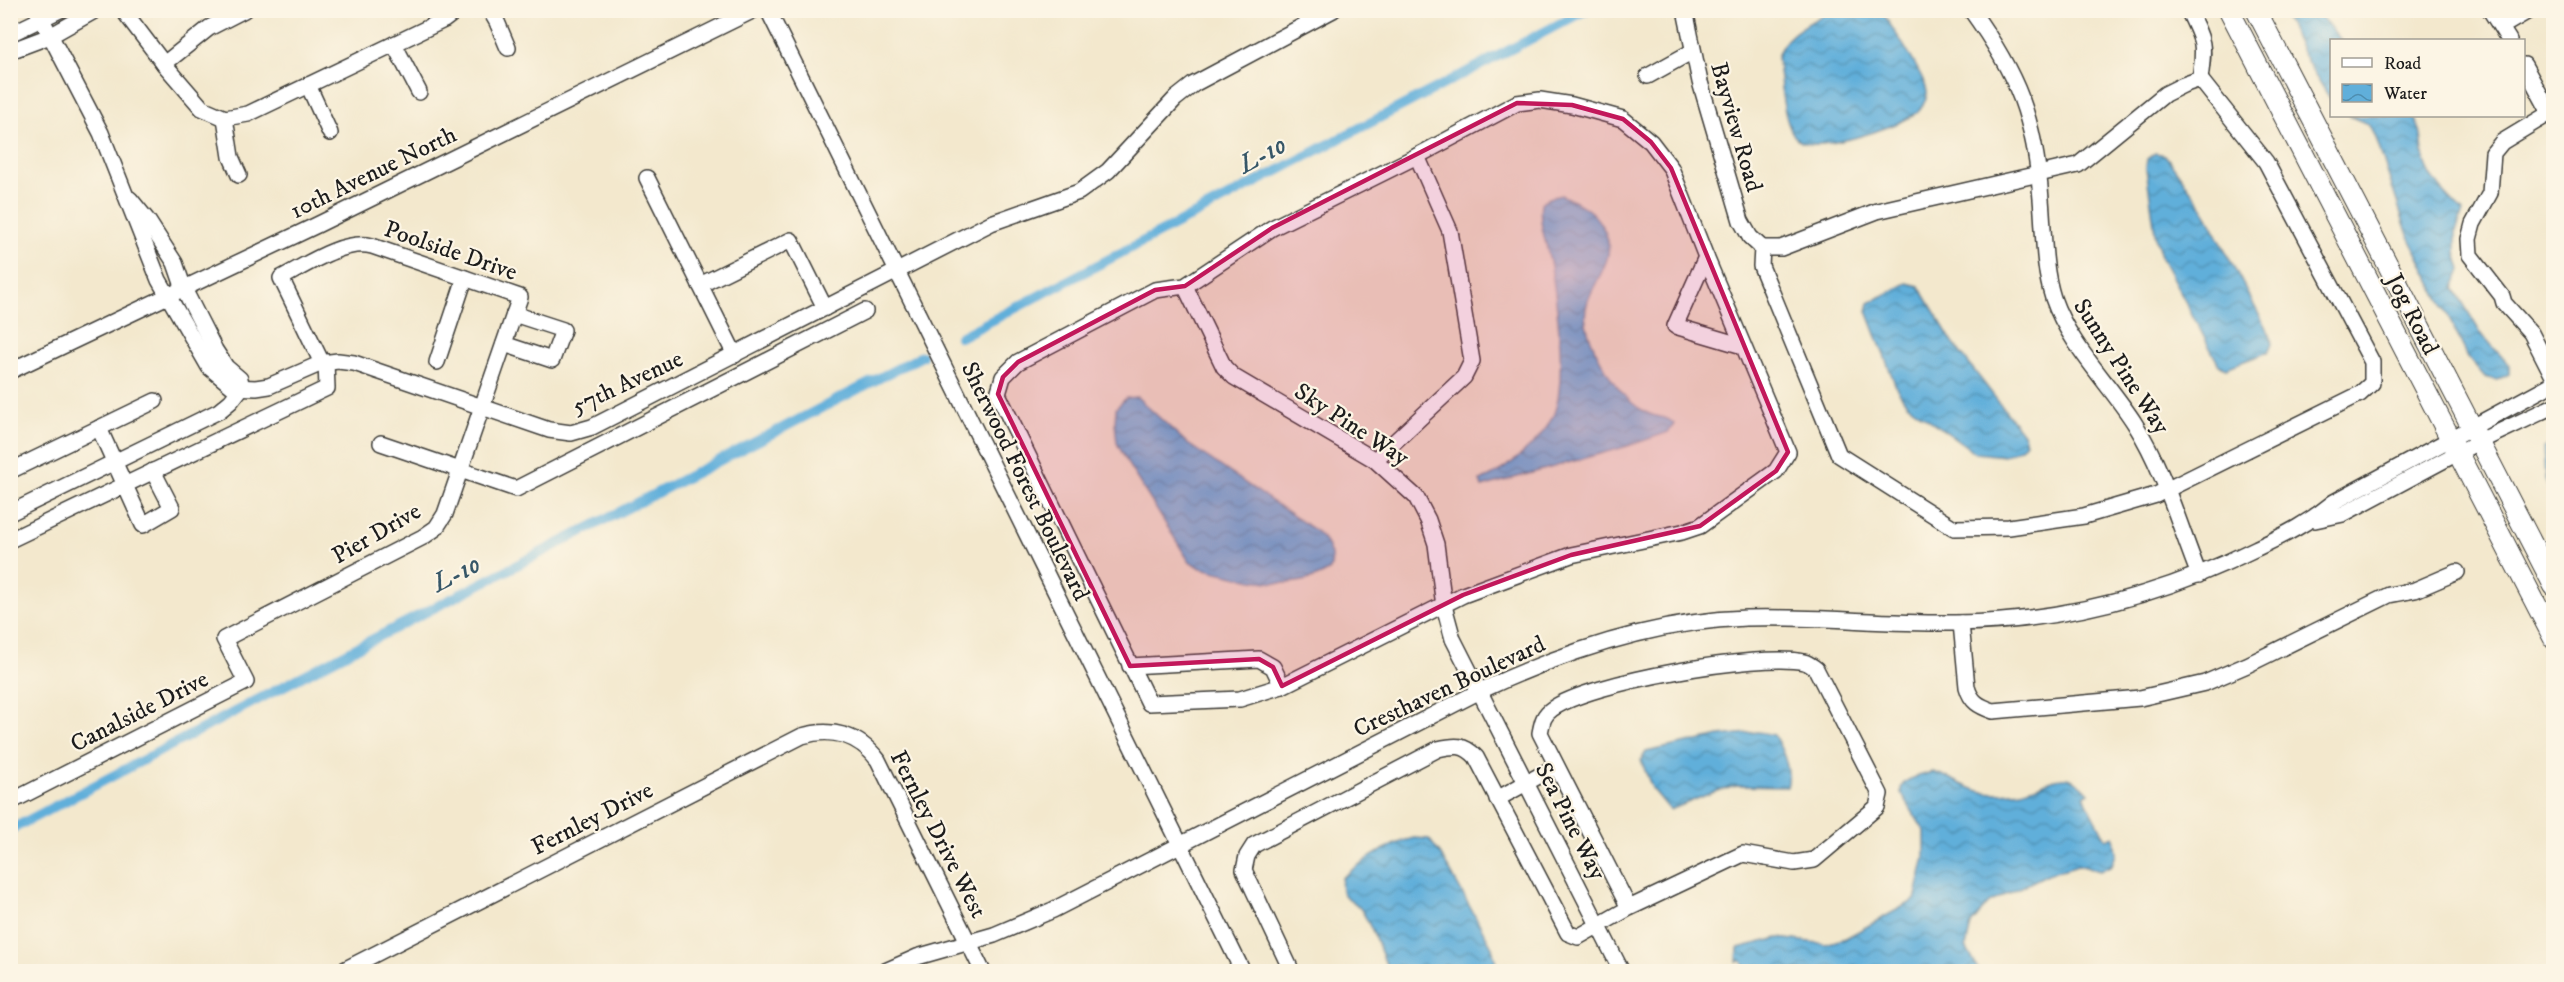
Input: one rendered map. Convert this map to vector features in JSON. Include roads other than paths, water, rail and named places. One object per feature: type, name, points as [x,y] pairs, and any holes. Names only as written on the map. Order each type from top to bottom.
[{"type":"main road","name":"Jog Road","points":[[2229,10],[2553,639]]},
{"type":"main road","name":"Jog Road","points":[[2256,10],[2553,586]]},
{"type":"street","points":[[10,34],[40,15],[60,10]]},
{"type":"street","points":[[10,51],[50,36],[96,10]]},
{"type":"street","points":[[123,10],[164,64],[202,108],[225,118],[249,114],[444,20],[457,10]]},
{"type":"street","points":[[164,64],[209,28],[244,10]]},
{"type":"street","points":[[490,10],[508,48]]},
{"type":"street","name":"10th Avenue North","points":[[10,371],[184,289],[754,10]]},
{"type":"street","name":"Sherwood Forest Boulevard","points":[[768,10],[1243,972]]},
{"type":"street","name":"57th Avenue","points":[[242,387],[269,386],[324,363],[354,363],[556,432],[578,432],[735,355],[999,219],[1079,192],[1108,171],[1175,99],[1194,84],[1333,10]]},
{"type":"street","name":"Bayview Road","points":[[1685,10],[1693,51],[1741,221],[1750,237],[1762,248]]},
{"type":"street","name":"Sunny Pine Way","points":[[1971,10],[2001,54],[2019,88],[2029,116],[2039,175],[2048,271],[2054,299],[2069,332],[2136,425],[2151,452],[2199,575]]},
{"type":"street","points":[[2188,10],[2200,35],[2204,50],[2200,79],[2266,162],[2372,362],[2372,383],[2360,394],[2166,491],[2084,516],[2009,527],[1954,528],[1839,455],[1761,266],[1762,248],[1781,248],[1877,211],[2078,165],[2166,94],[2200,79]]},
{"type":"street","points":[[2490,10],[2505,34],[2530,10]]},
{"type":"street","points":[[40,15],[101,134],[122,191],[167,297],[209,353],[226,382],[233,387],[242,387]]},
{"type":"street","points":[[394,44],[419,92]]},
{"type":"street","points":[[1648,76],[1693,51]]},
{"type":"street","points":[[2476,434],[2553,374],[2530,333],[2504,303],[2502,296],[2470,255],[2469,239],[2473,224],[2490,193],[2493,153],[2502,142],[2550,114],[2525,69]]},
{"type":"street","points":[[308,85],[330,133]]},
{"type":"street","points":[[1540,100],[1572,105],[1623,119],[1651,142],[1671,168],[1788,452],[1776,471],[1700,526],[1682,532],[1571,555],[1463,595],[1282,686],[1240,699],[1149,703],[998,394],[1003,377],[1018,362],[1155,290],[1185,286],[1272,228],[1417,156],[1517,103],[1540,100]]},
{"type":"street","points":[[225,118],[231,157],[239,175]]},
{"type":"street","points":[[1375,460],[1464,377],[1472,361],[1450,231],[1417,156]]},
{"type":"street","points":[[647,178],[735,355]]},
{"type":"street","points":[[122,191],[154,229],[175,263],[209,353]]},
{"type":"street","points":[[700,285],[791,240],[825,308]]},
{"type":"street","name":"Poolside Drive","points":[[324,363],[280,278],[344,247],[358,244],[372,246],[520,297],[482,407]]},
{"type":"street","points":[[1706,257],[1675,326],[1743,346]]},
{"type":"street","points":[[437,362],[465,278]]},
{"type":"street","name":"Sky Pine Way","points":[[1185,286],[1224,367],[1234,377],[1375,460],[1404,484],[1421,504],[1438,552],[1444,606],[1453,639],[1462,661],[1480,691]]},
{"type":"street","points":[[381,443],[516,489],[865,311]]},
{"type":"street","points":[[504,344],[552,360],[563,330],[514,314]]},
{"type":"street","points":[[10,540],[327,388],[324,363]]},
{"type":"street","points":[[10,513],[226,407],[242,387]]},
{"type":"street","points":[[10,471],[154,401]]},
{"type":"street","points":[[2476,434],[2553,406]]},
{"type":"street","name":"Pier Drive","points":[[224,639],[430,533],[445,514],[482,407]]},
{"type":"street","points":[[99,428],[143,525],[172,508],[153,471]]},
{"type":"street","name":"Cresthaven Boulevard","points":[[883,972],[917,957],[994,935],[1043,915],[1480,691],[1547,662],[1594,645],[1702,623],[1745,618],[1961,623],[2078,611],[2156,590],[2199,575],[2312,521],[2334,502],[2476,434]]},
{"type":"street","points":[[1961,623],[1969,697],[1978,706],[1993,711],[2140,698],[2205,683],[2247,665],[2389,595],[2415,590],[2457,572]]},
{"type":"street","name":"Canalside Drive","points":[[10,802],[246,682],[224,639]]},
{"type":"street","points":[[1130,666],[1259,659],[1273,667],[1282,686]]},
{"type":"street","points":[[1292,972],[1244,870],[1247,856],[1254,845],[1438,750],[1457,745],[1469,749],[1476,757],[1568,933],[1578,937],[1629,908],[1743,854],[1794,863],[1814,860],[1877,807],[1880,794],[1816,669],[1806,662],[1742,662],[1641,677],[1570,700],[1552,709],[1543,717],[1540,733],[1629,908]]},
{"type":"street","name":"Sea Pine Way","points":[[1480,691],[1622,972]]},
{"type":"street","name":"Fernley Drive","points":[[340,972],[802,736],[825,731],[840,733],[868,748]]},
{"type":"street","name":"Fernley Drive West","points":[[868,748],[882,767],[983,972]]},
{"type":"street","points":[[1497,799],[1556,767]]},
{"type":"water","points":[[1831,10],[1881,11],[1916,65],[1927,94],[1924,104],[1915,114],[1888,127],[1837,142],[1808,143],[1798,140],[1793,134],[1785,113],[1777,57],[1792,35]]},
{"type":"water","points":[[2282,11],[2316,11],[2340,39],[2330,39],[2330,98],[2309,65]]},
{"type":"water","points":[[2351,117],[2413,117],[2416,122],[2421,133],[2424,157],[2429,171],[2442,190],[2463,212],[2456,231],[2456,253],[2461,270],[2454,288],[2480,332],[2509,365],[2509,374],[2497,380],[2485,377],[2468,357],[2407,232],[2375,135],[2368,124]]},
{"type":"water","points":[[2155,153],[2165,155],[2202,206],[2269,334],[2272,343],[2268,352],[2226,368],[2219,365],[2161,256],[2156,239],[2146,168],[2147,159]]},
{"type":"water","points":[[1561,195],[1591,212],[1603,228],[1608,241],[1605,265],[1589,299],[1586,311],[1587,328],[1596,352],[1610,377],[1628,399],[1642,410],[1674,424],[1669,432],[1628,446],[1482,487],[1480,481],[1500,471],[1531,446],[1552,418],[1557,404],[1560,344],[1551,267],[1540,212],[1541,204],[1549,198]]},
{"type":"water","points":[[1907,283],[1919,286],[1953,343],[2024,435],[2026,442],[2021,448],[2004,456],[1976,453],[1907,404],[1897,389],[1867,311],[1869,303]]},
{"type":"water","points":[[1137,397],[1188,444],[1317,532],[1330,550],[1332,559],[1330,570],[1315,578],[1299,582],[1267,582],[1201,568],[1189,561],[1117,443],[1116,408],[1126,398]]},
{"type":"water","points":[[2553,443],[2553,501],[2545,479],[2543,448]]},
{"type":"water","points":[[1758,732],[1774,735],[1787,767],[1787,787],[1736,786],[1711,793],[1670,810],[1652,788],[1641,760],[1646,752],[1720,736]]},
{"type":"water","points":[[1933,772],[1977,791],[1994,793],[2022,791],[2057,778],[2072,779],[2089,793],[2084,796],[2106,839],[2114,836],[2116,854],[2112,865],[2100,871],[2078,865],[2048,874],[1989,903],[1971,924],[1966,947],[1979,971],[1747,971],[1741,960],[1737,962],[1738,948],[1778,938],[1826,944],[1846,938],[1915,900],[1925,857],[1925,832],[1901,793],[1901,788],[1912,778]]},
{"type":"water","points":[[1414,838],[1429,839],[1441,855],[1492,947],[1496,964],[1492,971],[1389,971],[1363,912],[1343,894],[1342,878],[1350,871],[1385,849]]},
{"type":"waterway","name":"L-10","points":[[960,337],[1586,10]]},
{"type":"waterway","name":"L-10","points":[[10,830],[358,647],[922,356]]}]
